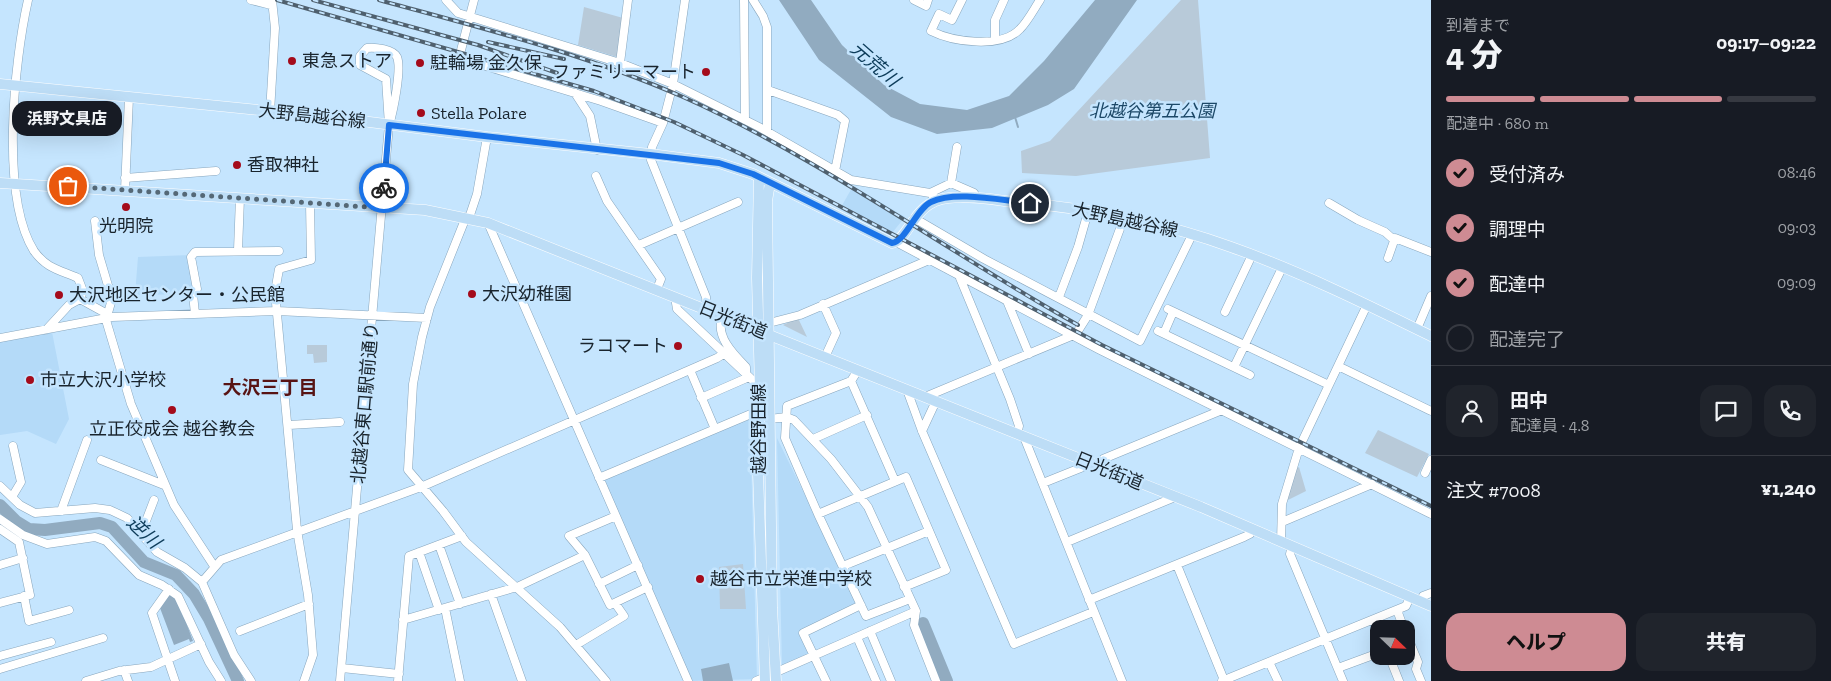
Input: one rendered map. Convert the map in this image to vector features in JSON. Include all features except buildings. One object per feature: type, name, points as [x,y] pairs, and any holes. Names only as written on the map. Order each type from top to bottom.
[{"type":"main road","name":"大野島越谷線","points":[[0,84],[389,125],[487,138],[650,154],[719,163],[759,177],[887,242],[896,242]]},
{"type":"main road","name":"越谷野田線","points":[[759,177],[757,196],[757,329],[760,387],[758,411],[762,680]]},
{"type":"main road","name":"日光街道","points":[[0,183],[425,210],[468,217],[488,223],[708,309],[1175,497],[1431,606]]},
{"type":"main road","name":"越谷野田線","points":[[770,183],[768,201],[769,322],[772,608],[775,677]]},
{"type":"main road","name":"大野島越谷線","points":[[934,196],[977,198],[1088,212],[1124,218],[1192,235],[1252,255],[1367,305],[1431,336]]},
{"type":"main road","points":[[896,242],[934,196]]},
{"type":"street","points":[[28,0],[14,85],[14,183],[22,226],[34,251],[58,272],[78,278],[83,291],[80,299],[69,305],[46,330]]},
{"type":"street","points":[[251,0],[271,2],[275,28],[270,112]]},
{"type":"street","points":[[446,0],[458,13],[620,63],[673,84],[767,131],[851,180],[934,196],[951,183],[957,147]]},
{"type":"street","points":[[474,0],[472,16],[459,58],[575,92],[663,123]]},
{"type":"street","points":[[620,63],[628,0]]},
{"type":"street","points":[[685,0],[673,84],[663,123],[650,154],[706,297],[708,309]]},
{"type":"street","points":[[744,0],[745,120]]},
{"type":"street","points":[[753,0],[767,27],[767,131]]},
{"type":"street","points":[[914,0],[926,6],[928,0]]},
{"type":"street","points":[[962,0],[952,20],[939,14],[931,31],[939,35],[972,42],[1007,36],[1020,29],[1040,0]]},
{"type":"street","points":[[995,39],[995,20],[1004,0]]},
{"type":"street","points":[[367,48],[376,48],[390,52],[397,58],[394,108],[389,125],[386,79],[360,65],[360,56],[367,48]]},
{"type":"street","points":[[768,90],[838,115],[845,121],[835,171]]},
{"type":"street","points":[[575,92],[590,116],[597,150]]},
{"type":"street","points":[[125,190],[129,97]]},
{"type":"street","name":"北越谷東口駅前通り","points":[[340,681],[389,125]]},
{"type":"street","points":[[487,138],[477,194],[427,318],[414,384],[408,470],[443,510],[462,536],[560,626],[603,680]]},
{"type":"street","points":[[125,178],[216,171]]},
{"type":"street","points":[[596,176],[607,201],[661,279],[657,289]]},
{"type":"street","points":[[951,183],[974,193],[977,198]]},
{"type":"street","points":[[238,250],[240,198]]},
{"type":"street","points":[[304,681],[313,655],[309,604],[297,530],[289,426],[277,312],[276,279],[279,269],[311,260],[310,202]]},
{"type":"street","points":[[639,246],[738,202]]},
{"type":"street","points":[[1329,203],[1358,220],[1385,232],[1394,240]]},
{"type":"street","points":[[1059,298],[1078,247],[1088,212]]},
{"type":"street","points":[[914,218],[984,259],[1140,342],[1192,235]]},
{"type":"street","points":[[926,397],[1076,334],[1088,315],[1124,218]]},
{"type":"street","points":[[95,221],[99,255],[112,299],[108,317],[131,404],[175,508],[214,566]]},
{"type":"street","points":[[488,223],[563,392],[572,421],[648,587],[688,681]]},
{"type":"street","points":[[1394,240],[1395,238],[1431,252]]},
{"type":"street","points":[[1388,258],[1394,240]]},
{"type":"street","points":[[896,242],[960,278],[1006,300],[1072,336],[1431,514]]},
{"type":"street","points":[[195,314],[193,294],[197,289],[191,257],[195,252],[279,251]]},
{"type":"street","points":[[1225,312],[1252,255]]},
{"type":"street","points":[[769,322],[800,315],[929,260]]},
{"type":"street","points":[[1234,367],[1282,268]]},
{"type":"street","points":[[960,278],[1019,426],[1020,435],[1043,483],[1088,600],[1122,681]]},
{"type":"street","points":[[1417,329],[1431,296]]},
{"type":"street","points":[[676,297],[676,309],[727,352],[760,387]]},
{"type":"street","points":[[80,299],[108,317]]},
{"type":"street","points":[[1006,300],[1029,354]]},
{"type":"street","points":[[823,304],[836,333],[826,357]]},
{"type":"street","points":[[1281,542],[1282,504],[1300,448],[1367,305]]},
{"type":"street","points":[[1250,375],[1161,332],[1171,311],[1329,385]]},
{"type":"street","points":[[0,338],[108,317],[277,312],[427,318]]},
{"type":"street","points":[[723,315],[720,328],[727,352]]},
{"type":"street","points":[[202,582],[221,560],[297,530],[421,487],[690,370],[727,352]]},
{"type":"street","points":[[1338,366],[1431,411]]},
{"type":"street","points":[[690,370],[715,429]]},
{"type":"street","points":[[858,370],[851,381],[786,406],[786,438],[818,514],[866,616],[910,599]]},
{"type":"street","points":[[701,398],[748,376]]},
{"type":"street","points":[[851,381],[895,481]]},
{"type":"street","points":[[907,390],[922,431],[1014,644],[1093,612]]},
{"type":"street","points":[[922,431],[936,401]]},
{"type":"street","points":[[1099,467],[1103,459],[1222,410]]},
{"type":"street","points":[[599,478],[758,411]]},
{"type":"street","points":[[813,439],[867,415]]},
{"type":"street","points":[[770,419],[786,417],[794,420],[813,439],[868,507],[916,611],[914,625],[936,681]]},
{"type":"street","points":[[289,426],[340,422]]},
{"type":"street","points":[[62,511],[87,440]]},
{"type":"street","points":[[12,497],[21,482],[13,446]]},
{"type":"street","points":[[101,460],[164,485]]},
{"type":"street","points":[[1426,473],[1431,460]]},
{"type":"street","points":[[1043,483],[1084,467],[1086,462]]},
{"type":"street","points":[[818,514],[906,477],[946,570],[904,588]]},
{"type":"street","points":[[1282,522],[1372,484]]},
{"type":"street","points":[[0,486],[35,513],[95,508],[110,510],[127,518],[157,552],[185,568],[202,582],[234,654],[251,681]]},
{"type":"street","points":[[1067,542],[1175,497]]},
{"type":"street","points":[[141,534],[154,500]]},
{"type":"street","points":[[616,516],[569,536],[585,555],[610,606],[648,587]]},
{"type":"street","points":[[0,519],[23,535],[47,544],[101,538],[139,574],[169,589],[183,602],[201,644],[221,681]]},
{"type":"street","points":[[0,529],[19,542],[30,595],[0,603]]},
{"type":"street","points":[[1088,600],[1244,537],[1250,534],[1252,529]]},
{"type":"street","points":[[842,566],[929,531]]},
{"type":"street","points":[[342,668],[398,677],[409,556],[462,536]]},
{"type":"street","points":[[439,545],[460,604]]},
{"type":"street","points":[[1292,546],[1290,554],[1327,638],[1343,681]]},
{"type":"street","points":[[419,552],[442,609],[460,681]]},
{"type":"street","points":[[403,620],[517,587],[585,555]]},
{"type":"street","points":[[0,565],[22,558]]},
{"type":"street","points":[[599,584],[638,565]]},
{"type":"street","points":[[1176,565],[1223,681],[1370,622]]},
{"type":"street","points":[[169,589],[152,613],[175,681]]},
{"type":"street","points":[[1420,602],[1423,596],[1431,593]]},
{"type":"street","points":[[491,594],[522,681]]},
{"type":"street","points":[[24,596],[29,621],[69,610]]},
{"type":"street","points":[[1374,620],[1406,606],[1410,597]]},
{"type":"street","points":[[576,645],[624,616],[615,603]]},
{"type":"street","points":[[240,631],[309,604]]},
{"type":"street","points":[[826,681],[803,632],[861,605]]},
{"type":"street","points":[[1397,610],[1401,620]]},
{"type":"street","points":[[762,680],[775,677],[815,655],[916,611]]},
{"type":"street","points":[[870,631],[891,681]]},
{"type":"street","points":[[857,637],[876,681]]},
{"type":"street","points":[[0,669],[102,638]]},
{"type":"street","points":[[0,656],[50,642]]},
{"type":"street","points":[[86,681],[124,670],[142,670],[201,644]]},
{"type":"street","points":[[1415,655],[1418,662],[1416,669],[1421,681]]},
{"type":"street","points":[[1338,668],[1370,656]]},
{"type":"street","points":[[1269,662],[1278,681]]},
{"type":"street","points":[[1393,665],[1399,681]]},
{"type":"street","points":[[124,670],[128,681]]},
{"type":"shaded area","points":[[779,0],[811,0],[842,45],[884,85],[920,104],[967,110],[1009,96],[1044,61],[1095,0],[1137,0],[1074,89],[1048,105],[992,128],[937,134],[891,117],[819,60]]},
{"type":"shaded area","points":[[853,186],[905,217],[892,233],[887,234],[840,209]]},
{"type":"shaded area","points":[[190,255],[196,289],[192,294],[135,295],[138,257]]},
{"type":"shaded area","name":"市立大沢小学校","points":[[52,332],[69,419],[56,444],[27,431],[0,435],[0,341]]},
{"type":"shaded area","name":"越谷市立栄進中学校","points":[[750,419],[757,679],[690,681],[603,479]]},
{"type":"shaded area","name":"越谷市立栄進中学校","points":[[777,438],[858,604],[801,631],[811,654],[782,667]]},
{"type":"shaded area","points":[[170,594],[178,601],[193,641],[190,642],[189,639],[174,645],[160,608]]},
{"type":"shaded area","points":[[729,663],[733,681],[703,681],[701,669]]},
{"type":"green space","name":"北越谷第五公園","points":[[1181,0],[1198,0],[1210,158],[1076,176],[1022,173],[1021,151],[1050,141]]},
{"type":"green space","points":[[584,7],[623,18],[617,57],[578,45]]},
{"type":"green space","points":[[798,318],[807,337],[783,325]]},
{"type":"green space","points":[[307,345],[327,345],[327,362],[314,363],[313,354],[307,354]]},
{"type":"green space","points":[[1378,430],[1429,454],[1417,477],[1365,453]]},
{"type":"green space","points":[[1299,467],[1306,491],[1286,501],[1296,469]]},
{"type":"green space","points":[[743,564],[746,609],[720,609],[719,567]]},
{"type":"waterway","points":[[1015,117],[1018,127]]},
{"type":"waterway","name":"逆川","points":[[0,505],[16,521],[29,529],[45,530],[100,523],[112,527],[144,562],[176,575],[194,594],[209,619],[238,681]]},
{"type":"waterway","points":[[923,623],[947,681]]},
{"type":"railway","points":[[277,0],[594,91],[674,122],[743,155],[1102,345],[1431,506]]},
{"type":"railway","points":[[313,0],[478,45],[557,73]]},
{"type":"railway","points":[[379,0],[571,55],[683,97],[785,148],[1078,325]]},
{"type":"railway","points":[[488,42],[564,59]]},
{"type":"way so far","points":[[68,186],[382,208],[384,188]]},
{"type":"place","name":"東急ストア","points":[[292,61]]},
{"type":"place","name":"駐輪場 金久保","points":[[420,63]]},
{"type":"place","name":"ファミリーマート","points":[[706,72]]},
{"type":"place","name":"Stella Polare","points":[[421,113]]},
{"type":"place","name":"香取神社","points":[[237,165]]},
{"type":"place","name":"浜野文具店","points":[[68,186]]},
{"type":"place","name":"光明院","points":[[126,207]]},
{"type":"place","name":"大沢幼稚園","points":[[472,294]]},
{"type":"place","name":"大沢地区センター・公民館","points":[[59,295]]},
{"type":"place","name":"ラコマート","points":[[678,346]]},
{"type":"place","name":"市立大沢小学校","points":[[30,380]]},
{"type":"place","name":"立正佼成会 越谷教会","points":[[172,410]]},
{"type":"place","name":"越谷市立栄進中学校","points":[[700,579]]},
{"type":"district","name":"大沢三丁目","points":[[270,387]]},
{"type":"route","points":[[384,188],[389,125],[487,138],[650,154],[729,165],[753,174],[892,243],[899,240],[918,213],[930,202],[949,197],[1030,203]]},
{"type":"water label","name":"元荒川","points":[[875,64]]}]
